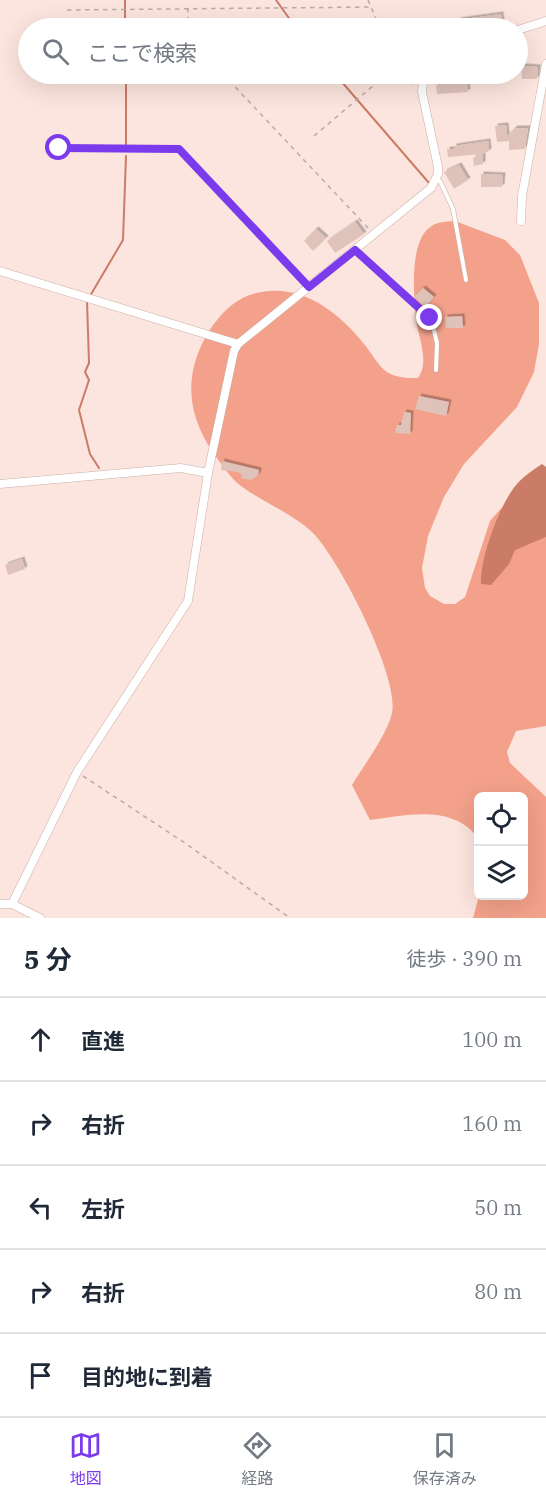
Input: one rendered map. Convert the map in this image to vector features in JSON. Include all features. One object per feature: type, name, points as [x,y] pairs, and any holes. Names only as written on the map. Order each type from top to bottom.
[{"type":"street","points":[[528,27],[546,21]]},
{"type":"street","points":[[521,221],[522,196],[546,64]]},
{"type":"street","points":[[12,904],[77,772],[188,601],[208,473],[234,351],[238,344],[431,188],[438,167],[422,92],[423,84]]},
{"type":"street","points":[[0,271],[238,344]]},
{"type":"street","points":[[0,484],[181,468],[208,473]]},
{"type":"street","points":[[0,904],[12,904],[40,918]]},
{"type":"lane","points":[[435,180],[440,181],[453,209],[466,280]]},
{"type":"lane","points":[[355,250],[430,318],[437,343],[436,370]]},
{"type":"path","points":[[368,0],[376,18]]},
{"type":"path","points":[[188,8],[188,18]]},
{"type":"path","points":[[67,10],[371,8]]},
{"type":"path","points":[[232,84],[374,234]]},
{"type":"path","points":[[314,136],[375,84]]},
{"type":"path","points":[[411,84],[422,92]]},
{"type":"path","points":[[59,148],[179,149],[309,287]]},
{"type":"path","points":[[77,772],[143,814],[290,918]]},
{"type":"shaded area","points":[[455,221],[505,240],[520,255],[539,303],[539,344],[534,372],[517,407],[464,464],[444,497],[428,536],[422,568],[425,588],[430,596],[444,604],[455,604],[465,597],[490,521],[518,489],[546,472],[546,726],[516,731],[507,752],[510,763],[546,797],[546,918],[473,918],[478,900],[528,900],[528,792],[474,792],[474,834],[456,820],[428,814],[370,820],[352,785],[380,740],[392,713],[392,696],[387,674],[377,648],[352,592],[324,547],[305,526],[233,479],[203,436],[193,405],[192,375],[202,344],[211,328],[235,302],[259,292],[283,291],[297,294],[323,306],[355,333],[387,372],[398,377],[418,378],[423,365],[423,357],[414,297],[416,258],[423,236],[429,228],[442,222]]},
{"type":"shaded area","points":[[542,464],[546,467],[546,537],[515,550],[509,564],[491,585],[481,584],[486,549],[506,501],[521,480]]},
{"type":"building","points":[[501,14],[501,18],[472,18]]},
{"type":"building","points":[[528,66],[538,67],[537,79],[528,79]]},
{"type":"building","points":[[467,84],[468,92],[437,94],[436,85]]},
{"type":"building","points":[[506,125],[507,136],[515,128],[528,128],[525,149],[509,150],[509,141],[497,142],[495,126]]},
{"type":"building","points":[[488,141],[489,151],[483,154],[483,164],[474,166],[473,158],[482,154],[448,157],[447,149],[454,149],[454,146]]},
{"type":"building","points":[[459,165],[468,180],[454,189],[444,172]]},
{"type":"building","points":[[481,174],[503,175],[502,187],[481,187]]},
{"type":"building","points":[[355,222],[364,234],[335,253],[327,241]]},
{"type":"building","points":[[316,229],[326,238],[313,251],[304,241]]},
{"type":"building","points":[[423,288],[434,297],[426,307],[414,297]]},
{"type":"building","points":[[462,316],[463,328],[446,328],[445,317]]},
{"type":"building","points":[[419,396],[449,402],[446,416],[415,409]]},
{"type":"building","points":[[404,412],[411,413],[410,434],[395,433],[397,425],[401,425]]},
{"type":"building","points":[[222,461],[259,470],[258,475],[251,480],[241,478],[242,474],[237,472],[221,470]]},
{"type":"building","points":[[22,559],[25,569],[8,575],[5,565]]},
{"type":"waterway","points":[[125,0],[125,18]]},
{"type":"waterway","points":[[276,0],[289,18]]},
{"type":"waterway","points":[[126,84],[126,146]]},
{"type":"waterway","points":[[344,84],[429,183]]},
{"type":"waterway","points":[[90,296],[123,240],[126,156]]},
{"type":"waterway","points":[[87,301],[89,363],[85,372],[89,380],[79,410],[90,454],[99,468]]},
{"type":"route","points":[[59,148],[179,149],[309,287],[355,250],[366,262],[425,310],[430,318]]}]
